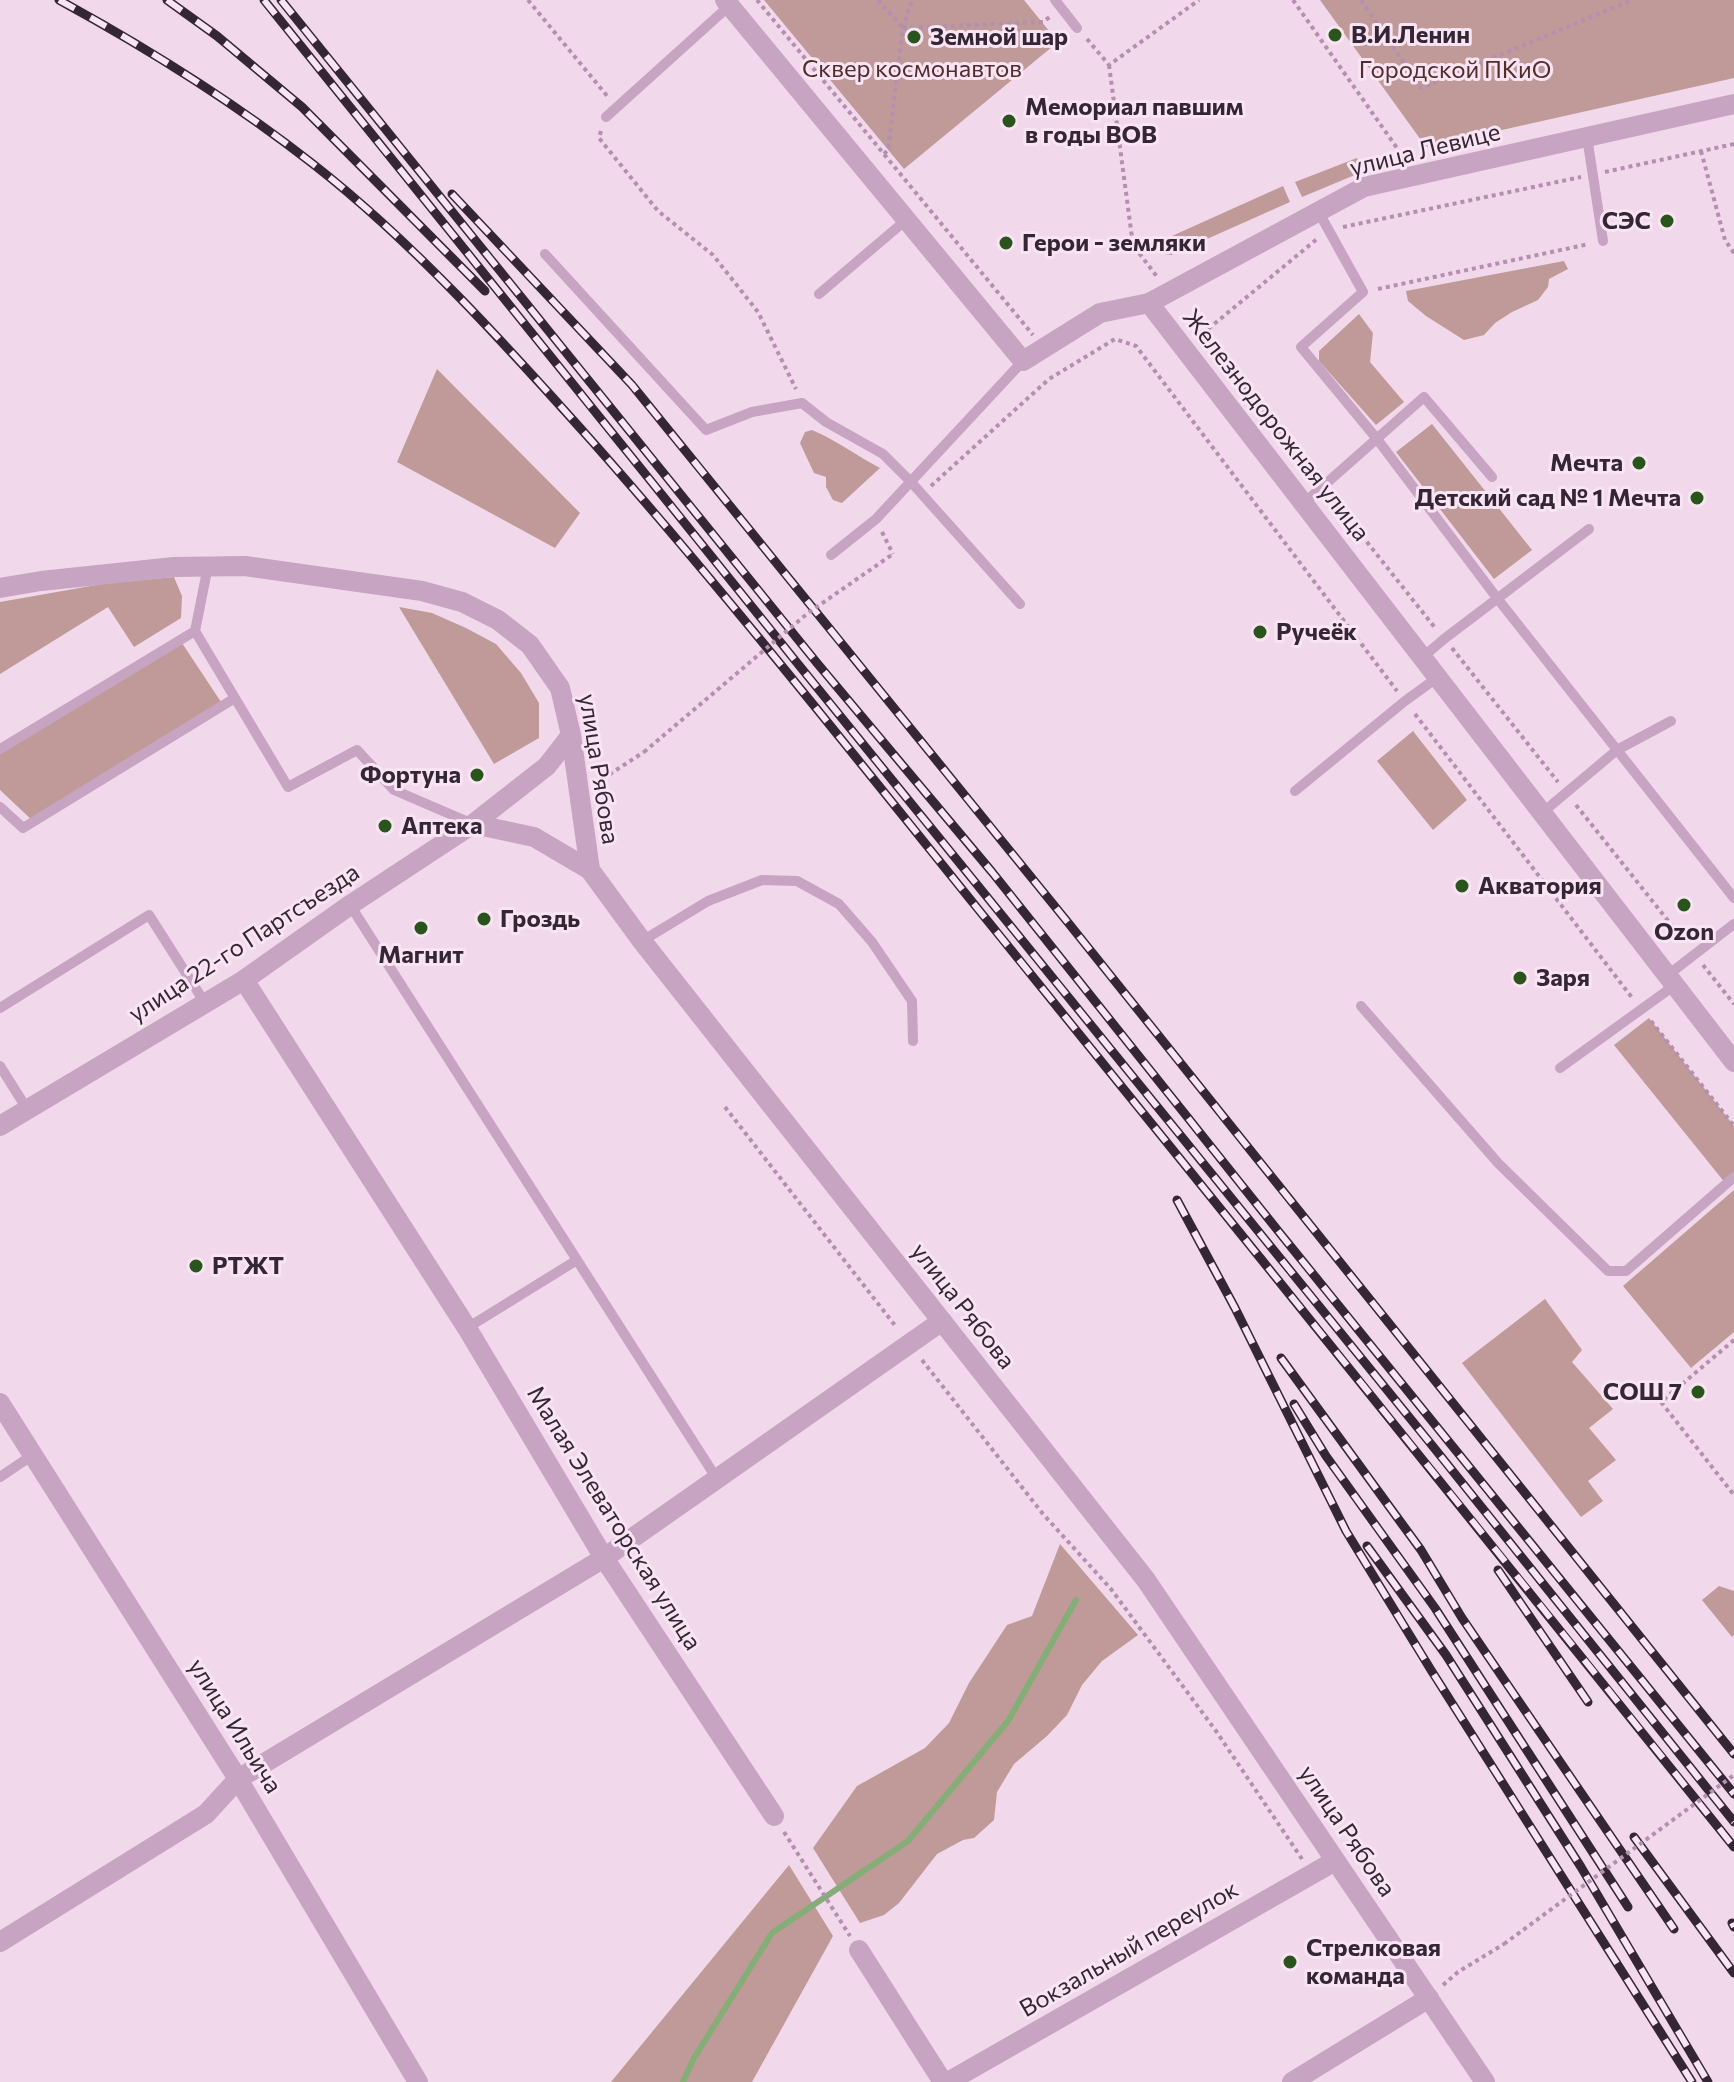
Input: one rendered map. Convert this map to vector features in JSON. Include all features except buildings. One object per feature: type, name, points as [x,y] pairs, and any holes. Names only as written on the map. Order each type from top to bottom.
[{"type":"street","points":[[727,3],[1023,361]]},
{"type":"street","name":"улица Левице","points":[[1149,303],[1364,187],[1734,104]]},
{"type":"street","name":"Железнодорожная улица","points":[[1023,361],[1100,313],[1149,303],[1734,1062]]},
{"type":"street","name":"улица Рябова","points":[[0,588],[144,570],[245,566],[422,591],[462,602],[498,620],[530,645],[560,688],[571,735],[590,870],[642,941],[1146,1580],[1485,2082]]},
{"type":"street","name":"улица 22-го Партсъезда","points":[[0,1126],[244,980],[473,824],[547,766],[571,735]]},
{"type":"street","points":[[473,824],[534,837],[590,870]]},
{"type":"street","name":"Малая Элеваторская улица","points":[[244,980],[467,1328],[604,1558],[774,1816]]},
{"type":"street","points":[[0,1942],[206,1814],[238,1779],[604,1558],[942,1321]]},
{"type":"street","name":"улица Ильича","points":[[0,1403],[238,1779],[418,2082]]},
{"type":"street","name":"Вокзальный переулок","points":[[946,2082],[1335,1861]]},
{"type":"street","points":[[859,1950],[946,2082]]},
{"type":"street","points":[[1292,2082],[1429,1998]]},
{"type":"lane","points":[[606,117],[727,3]]},
{"type":"lane","points":[[1058,4],[1077,28]]},
{"type":"lane","points":[[1587,137],[1603,241]]},
{"type":"lane","points":[[1318,211],[1363,292],[1301,347],[1377,439],[1497,598],[1734,898]]},
{"type":"lane","points":[[819,294],[906,220]]},
{"type":"lane","points":[[545,254],[706,430],[752,412],[802,403],[826,422],[883,454],[1020,604]]},
{"type":"lane","points":[[831,555],[876,519],[1023,361]]},
{"type":"lane","points":[[1304,503],[1424,397],[1492,477]]},
{"type":"lane","points":[[1423,657],[1589,529]]},
{"type":"lane","points":[[208,566],[195,631],[288,787],[357,750],[394,790],[473,824]]},
{"type":"lane","points":[[0,749],[195,631]]},
{"type":"lane","points":[[1295,791],[1438,677]]},
{"type":"lane","points":[[0,807],[23,828],[235,698]]},
{"type":"lane","points":[[1542,813],[1617,750],[1671,721]]},
{"type":"lane","points":[[642,941],[708,901],[762,880],[797,881],[839,904],[872,942],[912,1001],[913,1041]]},
{"type":"lane","points":[[350,905],[717,1479]]},
{"type":"lane","points":[[0,1008],[149,915],[205,1003]]},
{"type":"lane","points":[[1560,1068],[1641,1009],[1734,924]]},
{"type":"lane","points":[[1361,1006],[1498,1163],[1608,1271],[1626,1271],[1734,1177]]},
{"type":"lane","points":[[0,1066],[27,1109]]},
{"type":"lane","points":[[467,1328],[577,1260]]},
{"type":"lane","points":[[0,1477],[34,1454]]},
{"type":"path","points":[[528,0],[611,101],[599,138],[658,211],[713,255],[758,312],[802,403]]},
{"type":"path","points":[[757,0],[1044,348]]},
{"type":"path","points":[[878,0],[903,28]]},
{"type":"path","points":[[884,154],[888,150],[903,28],[912,0]]},
{"type":"path","points":[[1109,65],[1199,0]]},
{"type":"path","points":[[1293,0],[1406,160]]},
{"type":"path","points":[[1361,0],[1421,88],[1632,0]]},
{"type":"path","points":[[903,28],[1043,22],[1058,4]]},
{"type":"path","points":[[1077,28],[1109,65],[1133,245],[1169,292]]},
{"type":"path","points":[[1202,334],[1328,230],[1734,144]]},
{"type":"path","points":[[1701,151],[1725,240],[1734,253]]},
{"type":"path","points":[[1363,292],[1603,241]]},
{"type":"path","points":[[922,494],[1049,379],[1115,339],[1136,346],[1571,920],[1734,1126]]},
{"type":"path","points":[[579,794],[644,752],[808,613],[893,554],[876,519]]},
{"type":"path","points":[[725,1107],[1043,1514],[1111,1589],[1216,1731],[1312,1874]]},
{"type":"path","points":[[1734,1340],[1661,1402],[1734,1495]]},
{"type":"path","points":[[1429,1998],[1458,1972],[1504,1944],[1734,1775]]},
{"type":"path","points":[[774,1816],[859,1950]]},
{"type":"green space","name":"Сквер космонавтов","points":[[764,0],[1024,0],[1058,42],[904,169]]},
{"type":"green space","name":"Городской ПКиО","points":[[1320,0],[1734,0],[1734,78],[1426,147]]},
{"type":"green space","points":[[1357,158],[1362,172],[1302,197],[1295,182]]},
{"type":"green space","points":[[1283,186],[1290,202],[1171,255],[1160,249],[1163,240]]},
{"type":"green space","points":[[1564,261],[1568,269],[1549,279],[1548,287],[1538,300],[1495,323],[1484,335],[1464,340],[1408,301],[1406,291]]},
{"type":"green space","points":[[1359,314],[1373,333],[1370,362],[1404,402],[1376,425],[1319,361],[1319,351]]},
{"type":"green space","points":[[437,369],[580,513],[555,548],[397,462]]},
{"type":"green space","points":[[1432,424],[1532,550],[1494,579],[1396,452]]},
{"type":"green space","points":[[812,430],[880,468],[842,503],[833,500],[826,487],[826,477],[814,473],[800,443],[805,432]]},
{"type":"green space","points":[[174,577],[182,596],[181,618],[134,647],[108,607],[0,674],[0,602],[102,584]]},
{"type":"green space","points":[[399,607],[432,613],[496,644],[521,673],[539,703],[539,738],[494,764]]},
{"type":"green space","points":[[180,640],[223,705],[34,822],[0,790],[0,749]]},
{"type":"green space","points":[[1413,731],[1467,800],[1433,830],[1377,761]]},
{"type":"green space","points":[[1649,1018],[1734,1126],[1734,1177],[1726,1184],[1614,1045]]},
{"type":"green space","points":[[1734,1190],[1734,1332],[1691,1368],[1623,1286]]},
{"type":"green space","points":[[1545,1299],[1582,1350],[1572,1362],[1613,1409],[1589,1428],[1616,1460],[1588,1481],[1603,1501],[1581,1517],[1462,1363]]},
{"type":"green space","points":[[1060,1544],[1138,1635],[1102,1661],[1082,1685],[1067,1715],[1014,1764],[997,1792],[994,1820],[974,1838],[963,1840],[937,1854],[899,1903],[884,1915],[860,1923],[813,1848],[857,1786],[925,1748],[949,1723],[969,1683],[1007,1625],[1032,1616]]},
{"type":"green space","points":[[1719,1586],[1734,1591],[1732,1637],[1702,1600]]},
{"type":"green space","points":[[789,1865],[833,1936],[752,2082],[611,2082]]},
{"type":"waterway","points":[[683,2082],[694,2058],[772,1933],[908,1841],[1008,1721],[1076,1600]]},
{"type":"railway","points":[[59,0],[190,77],[313,164],[423,261],[558,403],[693,558],[793,680],[1734,1847]]},
{"type":"railway","points":[[167,0],[217,36],[302,107],[485,291]]},
{"type":"railway","points":[[264,0],[1734,1822]]},
{"type":"railway","points":[[281,0],[817,663],[992,872],[1734,1794]]},
{"type":"railway","points":[[452,194],[632,385],[1070,925],[1734,1754]]},
{"type":"railway","points":[[1177,1200],[1235,1308],[1346,1531],[1692,2082]]},
{"type":"railway","points":[[1281,1358],[1421,1550],[1462,1618],[1674,1929]]},
{"type":"railway","points":[[1294,1404],[1326,1456],[1435,1608],[1628,1907]]},
{"type":"railway","points":[[1367,1546],[1446,1655],[1581,1867],[1708,2082]]},
{"type":"railway","points":[[1498,1570],[1588,1702]]},
{"type":"railway","points":[[1634,1837],[1734,1973]]},
{"type":"railway","points":[[1732,1923],[1734,1927]]},
{"type":"place","name":"В.И.Ленин","points":[[1335,35]]},
{"type":"place","name":"Земной шар","points":[[914,37]]},
{"type":"place","name":"Мемориал павшим в годы ВОВ","points":[[1009,121]]},
{"type":"place","name":"СЭС","points":[[1667,221]]},
{"type":"place","name":"Герои - земляки","points":[[1006,243]]},
{"type":"place","name":"Мечта","points":[[1639,463]]},
{"type":"place","name":"Детский сад № 1 Мечта","points":[[1697,498]]},
{"type":"place","name":"Ручеёк","points":[[1260,632]]},
{"type":"place","name":"Фортуна","points":[[477,775]]},
{"type":"place","name":"Аптека","points":[[385,826]]},
{"type":"place","name":"Акватория","points":[[1462,886]]},
{"type":"place","name":"Ozon","points":[[1684,905]]},
{"type":"place","name":"Гроздь","points":[[484,919]]},
{"type":"place","name":"Магнит","points":[[421,928]]},
{"type":"place","name":"Заря","points":[[1520,978]]},
{"type":"place","name":"РТЖТ","points":[[196,1266]]},
{"type":"place","name":"СОШ 7","points":[[1698,1392]]},
{"type":"place","name":"Стрелковая команда","points":[[1290,1962]]}]
